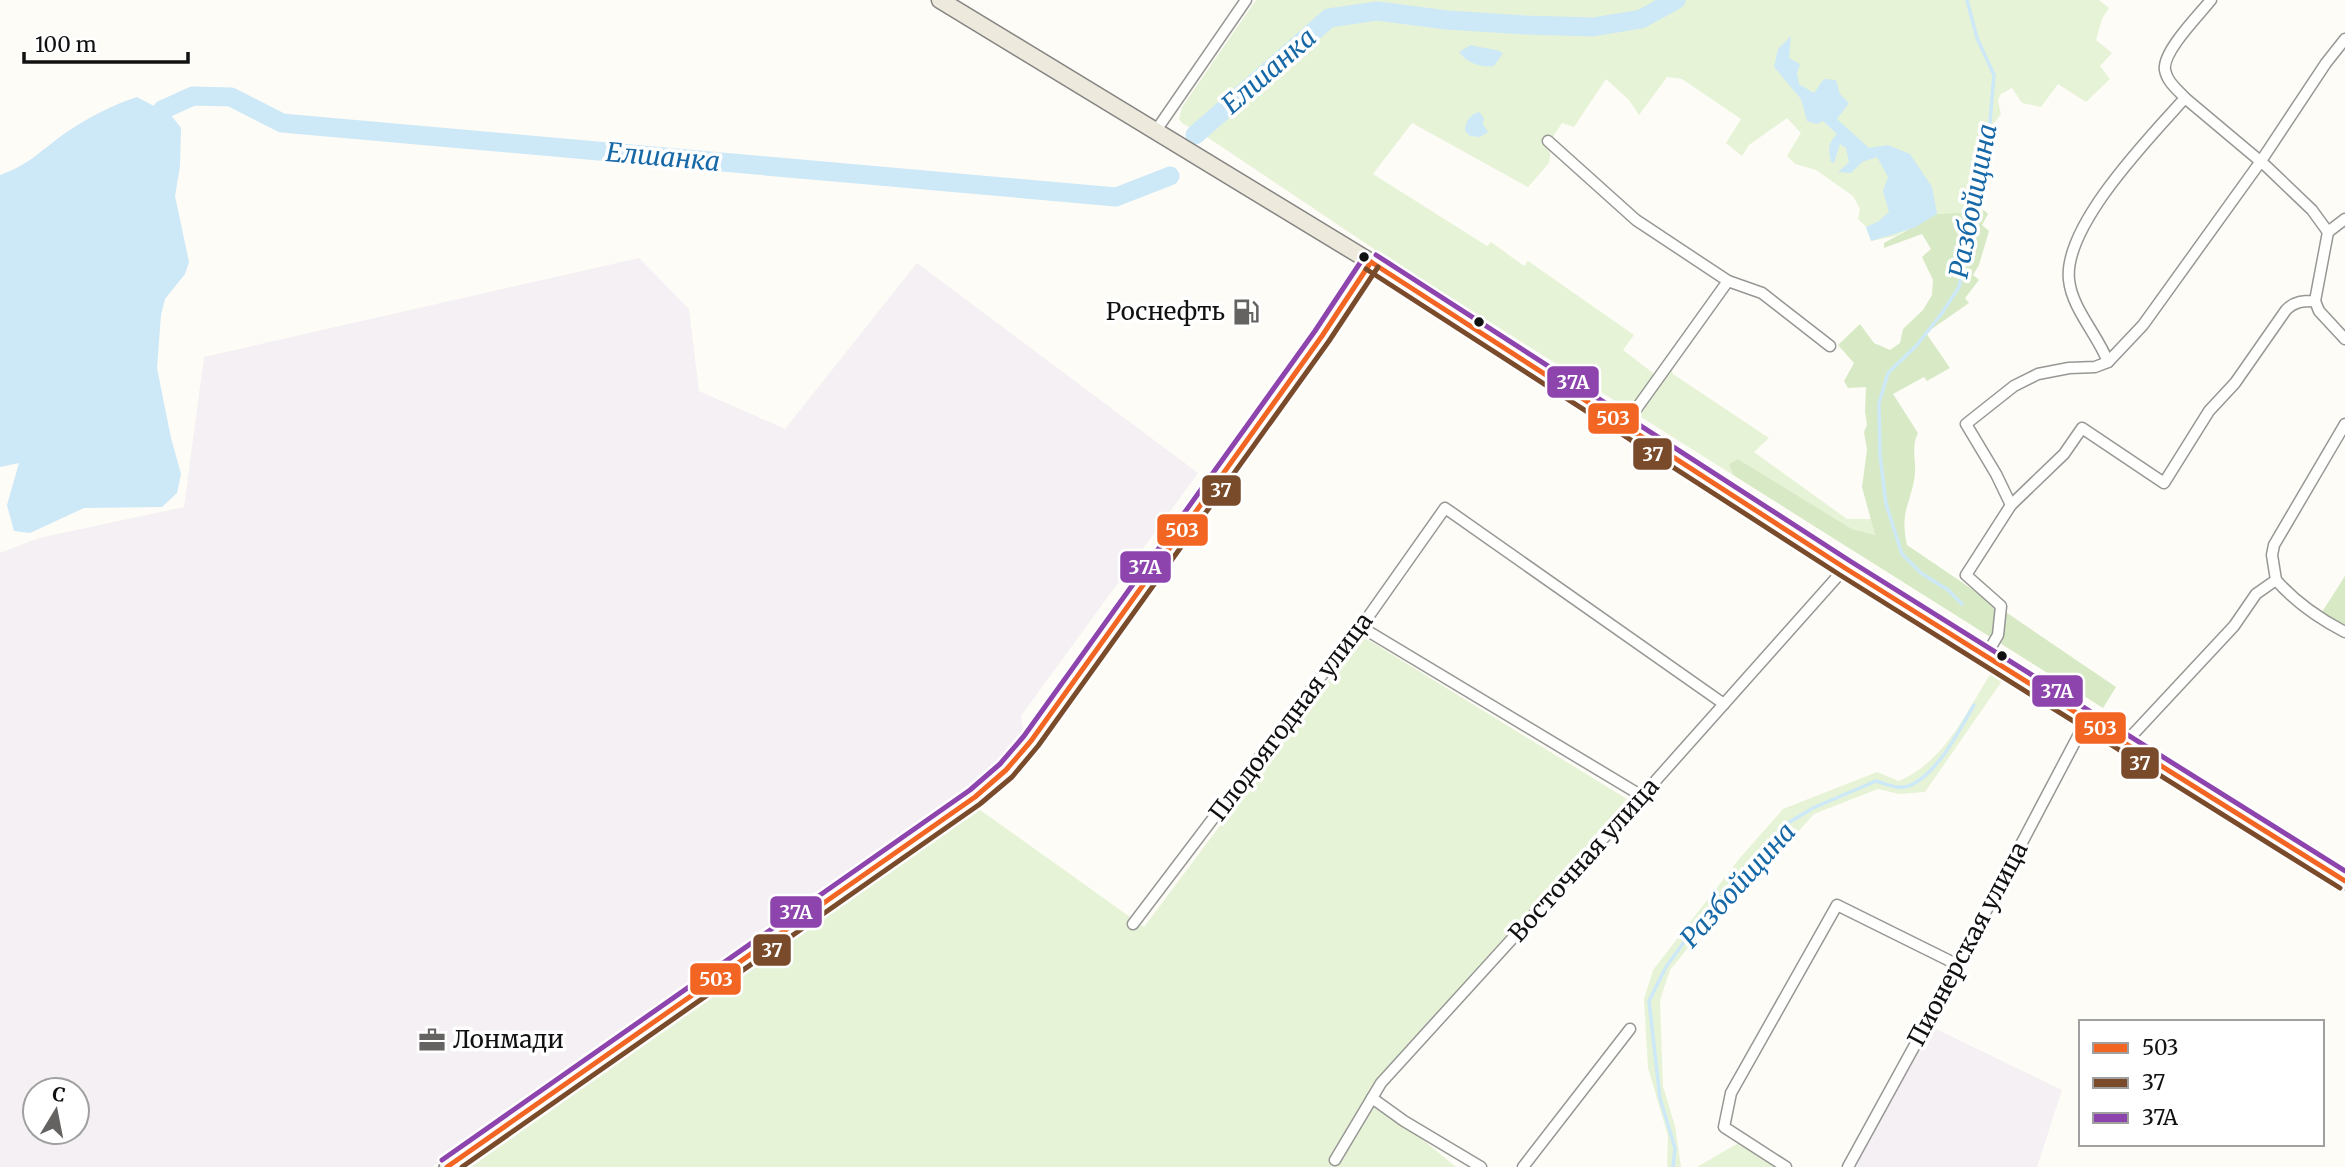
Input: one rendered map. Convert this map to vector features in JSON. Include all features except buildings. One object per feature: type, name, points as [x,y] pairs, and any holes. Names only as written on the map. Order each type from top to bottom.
[{"type":"main road","points":[[940,0],[1371,262],[1844,568],[2345,881]]},
{"type":"main road","points":[[447,1167],[975,797],[1006,770],[1031,741],[1322,336],[1371,262]]},
{"type":"street","points":[[1160,136],[1246,0]]},
{"type":"street","points":[[2211,0],[2166,55],[2165,69],[2169,81],[2185,98],[2261,161],[2312,210],[2328,232]]},
{"type":"street","points":[[2011,505],[1966,424],[2014,386],[2038,374],[2069,368],[2095,367],[2108,362],[2143,325],[2345,39]]},
{"type":"street","points":[[2108,362],[2069,281],[2072,255],[2101,198],[2185,98]]},
{"type":"street","points":[[1548,141],[1636,220],[1728,281],[1762,293],[1830,346]]},
{"type":"street","points":[[2345,219],[2328,232],[2315,301],[2319,312],[2345,339]]},
{"type":"street","points":[[1624,426],[1728,281]]},
{"type":"street","points":[[1985,657],[1998,635],[2001,606],[1966,575],[2011,505],[2064,454],[2082,428],[2164,482],[2209,411],[2235,383],[2286,310],[2301,301],[2315,301]]},
{"type":"street","points":[[2345,424],[2274,545],[2272,555],[2276,580],[2293,600],[2317,618],[2345,632]]},
{"type":"street","name":"Плодоягодная улица","points":[[1133,924],[1338,653],[1361,627],[1445,508],[1724,704]]},
{"type":"street","name":"Восточная улица","points":[[1335,1160],[1381,1083],[1642,796],[1844,568]]},
{"type":"street","points":[[2124,744],[2234,626],[2256,594],[2276,580]]},
{"type":"street","points":[[1361,627],[1642,796]]},
{"type":"street","name":"Пионерская улица","points":[[1848,1167],[2086,721]]},
{"type":"street","points":[[1786,1167],[1724,1127],[1731,1093],[1837,905],[1956,964]]},
{"type":"street","points":[[1523,1167],[1630,1029]]},
{"type":"street","points":[[1372,1098],[1404,1121],[1482,1167]]},
{"type":"shaded area","points":[[639,258],[689,309],[699,391],[785,429],[917,263],[1198,473],[1021,716],[1024,734],[1000,764],[978,785],[432,1167],[0,1167],[0,553],[39,538],[184,507],[204,357]]},
{"type":"shaded area","points":[[1930,1026],[2062,1090],[2037,1167],[1848,1167]]},
{"type":"green space","points":[[1256,0],[2099,0],[2109,8],[2102,19],[2096,40],[2112,53],[2100,66],[2110,79],[2086,102],[2058,84],[2041,107],[2022,103],[2012,88],[2001,94],[1998,100],[2001,114],[1989,130],[1988,144],[1980,157],[1981,190],[1976,206],[1985,211],[1937,214],[1895,236],[1872,241],[1866,227],[1858,219],[1860,209],[1853,196],[1816,170],[1795,164],[1787,156],[1801,133],[1787,118],[1749,145],[1742,156],[1726,143],[1741,119],[1682,79],[1667,77],[1639,115],[1629,100],[1606,79],[1574,127],[1562,123],[1553,137],[1549,163],[1528,187],[1412,123],[1373,174],[1487,246],[1491,242],[1524,266],[1528,261],[1634,335],[1623,350],[1657,376],[1667,362],[1673,374],[1769,438],[1754,452],[1847,519],[1871,519],[1875,536],[1852,529],[1738,459],[1730,464],[1733,475],[1377,251],[1182,123],[1179,119],[1182,107]]},
{"type":"green space","points":[[1985,211],[1988,214],[1982,225],[1989,231],[1979,265],[1973,275],[1979,280],[1965,298],[1969,303],[1926,333],[1950,368],[1927,381],[1924,377],[1893,394],[1918,433],[1914,448],[1913,483],[1904,523],[1907,545],[2116,687],[2103,708],[1733,475],[1729,464],[1738,459],[1852,529],[1875,535],[1862,487],[1867,450],[1864,432],[1867,425],[1866,387],[1848,388],[1844,381],[1854,363],[1838,345],[1860,324],[1874,343],[1890,350],[1900,343],[1903,329],[1923,310],[1932,295],[1933,280],[1922,257],[1931,249],[1922,234],[1884,248],[1884,243],[1937,214]]},
{"type":"green space","points":[[2345,576],[2345,625],[2322,612]]},
{"type":"green space","points":[[1362,636],[1627,799],[1370,1096],[1456,1167],[457,1167],[976,807],[1144,927]]},
{"type":"green space","points":[[1991,673],[2002,681],[1925,792],[1899,794],[1878,789],[1814,814],[1759,876],[1709,922],[1670,970],[1660,1000],[1663,1086],[1675,1126],[1681,1167],[1667,1167],[1668,1136],[1648,1068],[1644,999],[1653,970],[1739,859],[1783,809],[1877,772],[1899,781],[1915,772],[1930,761],[1953,734]]},
{"type":"green space","points":[[1740,1142],[1774,1167],[1697,1167]]},
{"type":"water","points":[[1791,36],[1789,58],[1800,64],[1797,73],[1799,84],[1814,93],[1824,79],[1836,80],[1840,94],[1849,103],[1837,119],[1869,148],[1888,145],[1910,154],[1932,187],[1937,214],[1914,228],[1871,241],[1866,227],[1889,212],[1883,191],[1888,177],[1877,157],[1862,162],[1851,173],[1838,172],[1849,162],[1846,148],[1840,144],[1834,163],[1831,162],[1830,147],[1837,134],[1823,121],[1817,124],[1807,121],[1801,99],[1774,67],[1778,49]]},
{"type":"water","points":[[1471,45],[1503,53],[1494,66],[1479,65],[1470,62],[1459,52]]},
{"type":"water","points":[[137,97],[171,115],[181,128],[180,166],[175,196],[189,262],[185,274],[165,299],[161,315],[157,368],[181,474],[177,493],[162,507],[84,508],[30,533],[14,531],[7,505],[19,463],[0,467],[0,175],[27,162],[90,118]]},
{"type":"water","points":[[1479,112],[1488,132],[1480,137],[1470,136],[1465,131],[1467,121]]},
{"type":"waterway","name":"Елшанка","points":[[1195,135],[1329,18],[1377,11],[1447,20],[1593,27],[1641,19],[1676,0]]},
{"type":"waterway","name":"Разбойщина","points":[[1962,604],[1948,590],[1921,573],[1902,554],[1886,504],[1880,455],[1879,403],[1888,373],[1917,345],[1959,287],[1988,145],[1994,75],[1977,38],[1967,0]]},
{"type":"waterway","name":"Елшанка","points":[[162,110],[193,96],[231,97],[282,123],[1116,197],[1170,176]]},
{"type":"waterway","name":"Разбойщина","points":[[1673,1167],[1675,1148],[1660,1098],[1649,1001],[1666,967],[1703,916],[1788,823],[1813,808],[1876,781],[1899,787],[1908,786],[1923,778],[1940,760],[1974,705]]},
{"type":"transit line","name":"37А","points":[[1376,255],[1850,561],[2345,871]]},
{"type":"transit line","name":"37А","points":[[442,1160],[970,790],[1000,764],[1024,736],[1315,331],[1364,257]]},
{"type":"transit line","name":"503","points":[[1371,262],[1845,568],[2345,881]]},
{"type":"transit line","name":"503","points":[[447,1167],[975,797],[1006,770],[1031,741],[1322,336],[1371,262]]},
{"type":"transit line","name":"37","points":[[462,1167],[980,804],[1012,777],[1038,746],[1329,341],[1378,267]]},
{"type":"transit line","name":"37","points":[[1366,269],[1840,575],[2340,888]]},
{"type":"place","name":"Роснефть","points":[[1246,312]]},
{"type":"place","name":"Лонмади","points":[[432,1040]]}]
